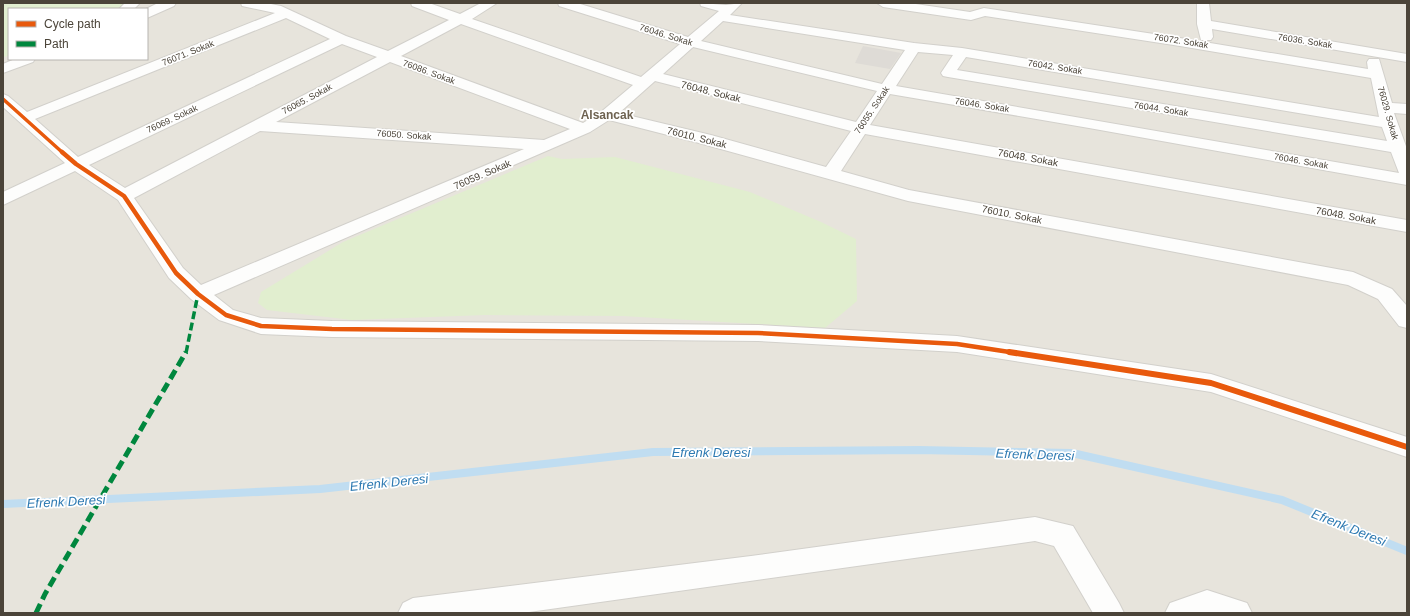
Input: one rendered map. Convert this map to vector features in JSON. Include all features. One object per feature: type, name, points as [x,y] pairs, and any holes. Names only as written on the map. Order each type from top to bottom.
[{"type":"street","points":[[149,3],[161,3]]},
{"type":"street","points":[[148,14],[169,3]]},
{"type":"street","name":"76086. Sokak","points":[[247,3],[278,9],[341,39],[584,129]]},
{"type":"street","name":"76048. Sokak","points":[[417,3],[460,19],[647,79],[860,128],[1407,226]]},
{"type":"street","name":"76065. Sokak","points":[[124,196],[491,3]]},
{"type":"street","name":"76046. Sokak","points":[[564,3],[688,42],[886,89],[1089,123],[1407,180]]},
{"type":"street","name":"76042. Sokak","points":[[706,3],[728,10],[914,47],[962,52],[1389,123]]},
{"type":"street","name":"76072. Sokak","points":[[883,3],[971,16],[984,8],[1377,75]]},
{"type":"street","points":[[1203,3],[1204,24],[1208,46]]},
{"type":"street","name":"76071. Sokak","points":[[24,118],[278,9]]},
{"type":"street","name":"76059. Sokak","points":[[198,294],[550,145],[584,129],[607,115],[688,42],[728,10]]},
{"type":"street","name":"76036. Sokak","points":[[1204,24],[1407,58]]},
{"type":"street","name":"76069. Sokak","points":[[3,199],[57,175],[76,164],[341,39]]},
{"type":"street","name":"76055. Sokak","points":[[830,174],[914,47]]},
{"type":"street","name":"76044. Sokak","points":[[962,52],[948,73],[1400,144]]},
{"type":"street","name":"76029. Sokak","points":[[1372,52],[1389,123],[1400,144],[1407,172]]},
{"type":"street","points":[[3,69],[26,60]]},
{"type":"street","points":[[3,100],[76,164],[124,196],[176,273],[198,294],[226,315],[261,326],[332,329],[758,333],[957,344],[1211,383],[1407,447]]},
{"type":"street","points":[[1385,107],[1407,109]]},
{"type":"street","name":"76010. Sokak","points":[[607,115],[705,139],[908,195],[1352,279],[1385,294],[1406,317]]},
{"type":"street","name":"76050. Sokak","points":[[258,126],[550,145]]},
{"type":"street","points":[[413,613],[751,569],[1035,529],[1063,535],[1109,613]]},
{"type":"street","points":[[1180,613],[1207,604],[1237,613]]},
{"type":"shaded area","points":[[3,3],[1407,3],[1407,613],[3,613]]},
{"type":"green space","points":[[3,3],[129,3],[122,8],[8,8],[8,56],[3,57]]},
{"type":"green space","points":[[548,156],[562,159],[615,157],[750,192],[821,222],[856,239],[857,301],[825,328],[623,316],[485,315],[352,320],[267,310],[258,303],[261,292],[343,242]]},
{"type":"building","points":[[863,46],[901,53],[890,69],[855,63]]},
{"type":"waterway","name":"Efrenk Deresi","points":[[3,504],[320,489],[653,452],[919,450],[1072,453],[1282,500],[1407,551]]},
{"type":"marked path","points":[[36,613],[45,594],[185,356],[198,294]]},
{"type":"cycle path","points":[[3,99],[76,164],[124,196],[176,273],[198,294],[226,315],[261,326],[332,329],[758,333],[957,344],[1211,383],[1407,447]]},
{"type":"district","name":"Alsancak","points":[[607,115]]}]
